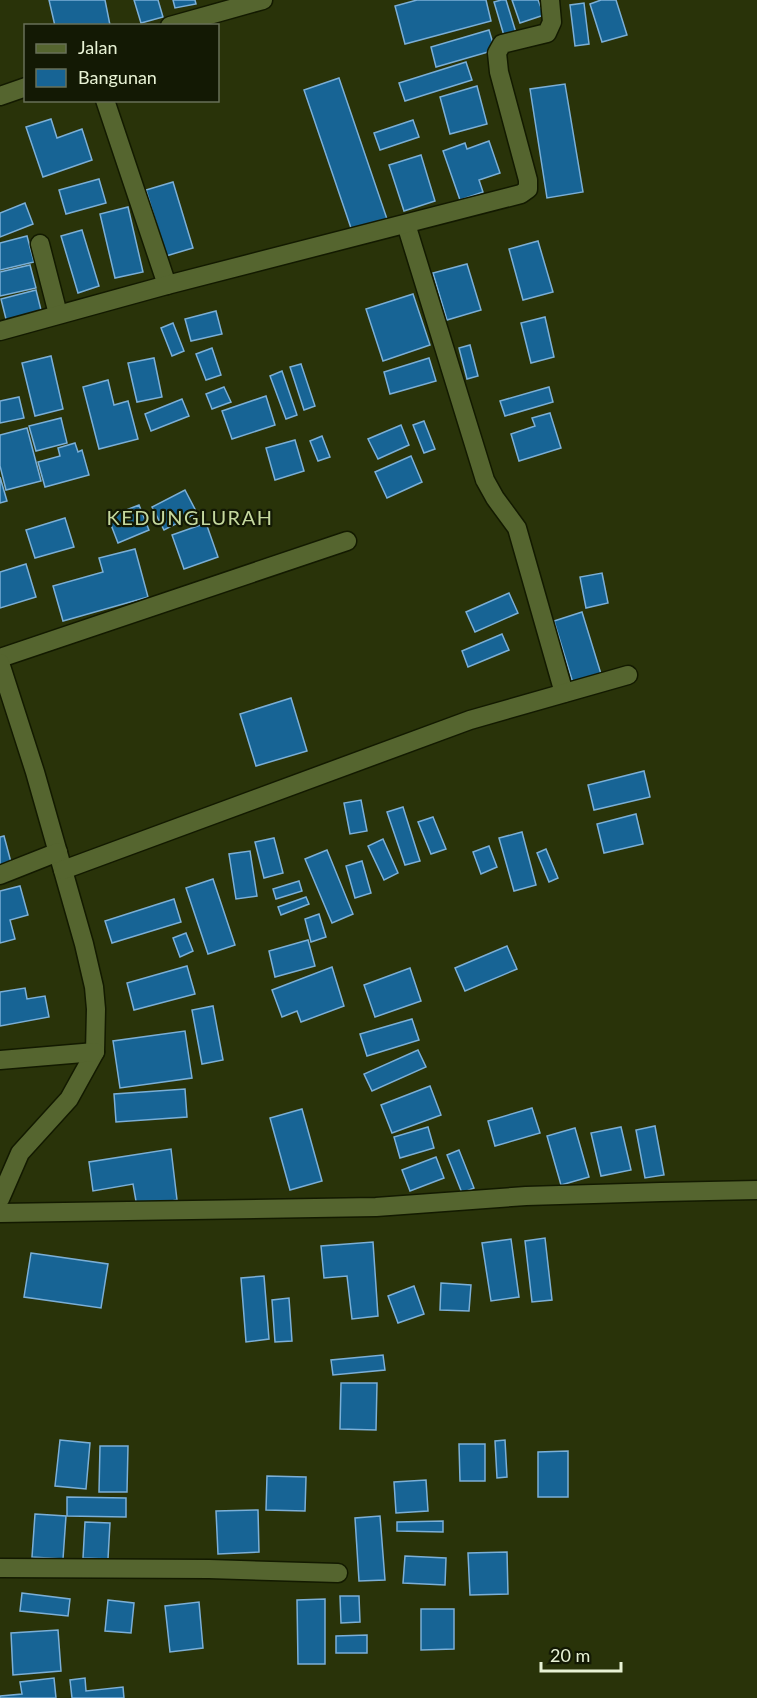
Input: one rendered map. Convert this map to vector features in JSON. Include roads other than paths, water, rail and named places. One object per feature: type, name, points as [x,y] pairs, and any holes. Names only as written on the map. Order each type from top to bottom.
[{"type":"street","points":[[177,24],[263,0]]},
{"type":"street","points":[[0,331],[166,285],[521,194],[528,189],[528,180],[496,53],[502,44],[547,33],[552,21],[550,0]]},
{"type":"street","points":[[0,96],[24,88]]},
{"type":"street","points":[[106,102],[166,285]]},
{"type":"street","points":[[406,224],[485,480],[517,528],[564,693]]},
{"type":"street","points":[[40,244],[58,314]]},
{"type":"street","points":[[0,658],[347,541]]},
{"type":"street","points":[[0,663],[35,772],[84,944],[94,987],[96,1009],[95,1052],[69,1099],[20,1154],[0,1199]]},
{"type":"street","points":[[63,870],[470,720],[628,675]]},
{"type":"street","points":[[0,875],[58,852]]},
{"type":"street","points":[[0,1060],[95,1052]]},
{"type":"street","points":[[0,1213],[376,1207],[526,1196],[757,1190]]},
{"type":"street","points":[[0,1568],[209,1569],[338,1573]]},
{"type":"district","name":"KEDUNGLURAH","points":[[190,518]]}]
